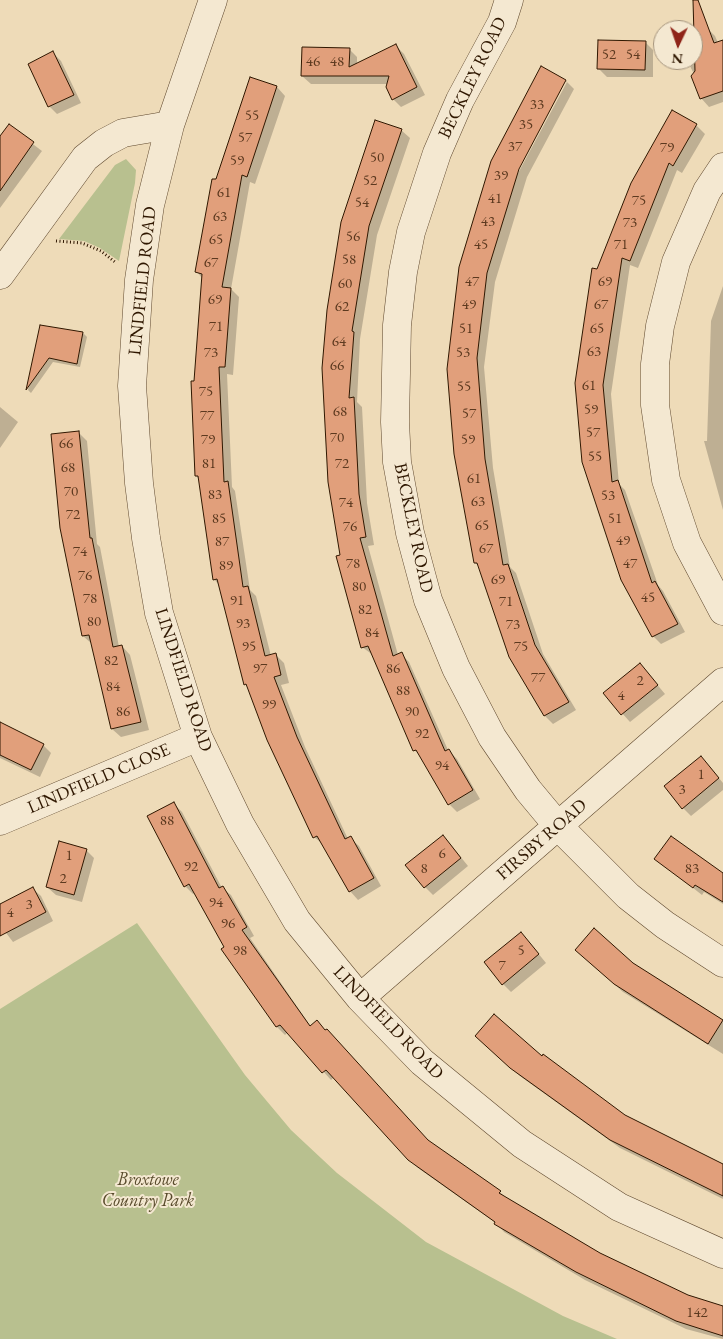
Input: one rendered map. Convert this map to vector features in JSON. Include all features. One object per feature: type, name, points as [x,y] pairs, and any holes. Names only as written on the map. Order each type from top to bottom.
[{"type":"street","name":"LINDFIELD ROAD","points":[[213,0],[170,125],[150,205],[139,280],[132,386],[135,440],[146,538],[159,613],[198,737],[240,824],[279,892],[303,928],[360,998],[422,1062],[522,1144],[619,1207],[723,1254]]},
{"type":"street","name":"BECKLEY ROAD","points":[[509,0],[502,22],[460,100],[441,144],[411,232],[403,272],[397,325],[394,381],[397,462],[408,524],[428,600],[456,668],[492,737],[528,790],[558,826],[628,896],[665,925],[723,963]]},
{"type":"street","points":[[0,275],[86,158],[104,143],[123,133],[170,125]]},
{"type":"street","points":[[723,167],[707,191],[676,262],[660,326],[655,364],[655,405],[666,480],[687,543],[703,577],[723,611]]},
{"type":"street","name":"FIRSBY ROAD","points":[[360,998],[723,682]]},
{"type":"street","name":"LINDFIELD CLOSE","points":[[0,821],[198,737]]},
{"type":"path","points":[[26,240],[82,243],[101,251],[139,280]]},
{"type":"green space","points":[[126,159],[136,170],[119,261],[100,248],[84,241],[59,239],[115,165]]},
{"type":"green space","name":"Broxtowe Country Park","points":[[137,923],[245,1075],[291,1130],[337,1173],[426,1242],[563,1316],[617,1339],[0,1339],[0,1009]]},
{"type":"building","points":[[693,0],[698,0],[714,43],[723,40],[723,91],[700,99],[691,76],[695,70],[703,70],[703,20],[694,20]]},
{"type":"building","points":[[598,40],[646,41],[645,70],[597,69]]},
{"type":"building","points":[[396,44],[417,87],[392,100],[386,87],[389,76],[301,76],[302,47],[350,48],[349,67]]},
{"type":"building","points":[[53,51],[74,95],[48,107],[28,64]]},
{"type":"building","points":[[541,66],[566,80],[519,169],[487,273],[477,358],[485,459],[503,565],[508,564],[535,645],[569,702],[544,716],[509,657],[477,563],[474,563],[454,454],[447,369],[459,267],[491,161]]},
{"type":"building","points":[[250,77],[277,86],[247,177],[242,175],[222,287],[231,288],[225,367],[219,367],[224,482],[228,481],[243,587],[248,586],[265,656],[276,653],[281,675],[274,677],[297,737],[345,839],[351,836],[374,878],[349,892],[317,836],[313,838],[267,740],[246,684],[244,685],[217,579],[213,580],[198,476],[195,476],[191,381],[194,381],[202,274],[195,272],[212,179],[216,179]]},
{"type":"building","points":[[672,110],[697,124],[673,166],[669,163],[630,261],[622,258],[603,385],[612,482],[618,480],[652,583],[655,581],[678,624],[652,637],[621,580],[582,462],[575,383],[592,268],[597,269],[631,183]]},
{"type":"building","points":[[375,120],[402,129],[369,226],[352,331],[354,332],[349,398],[354,397],[359,494],[366,537],[360,538],[393,656],[402,652],[445,751],[449,749],[473,790],[448,805],[416,750],[413,751],[368,646],[361,648],[336,556],[340,555],[328,482],[322,368],[327,310],[341,222]]},
{"type":"building","points":[[9,124],[34,142],[0,191],[0,136]]},
{"type":"building","points":[[40,325],[83,332],[77,364],[49,358],[26,390]]},
{"type":"building","points":[[79,431],[90,538],[92,538],[113,647],[122,645],[141,722],[111,729],[89,635],[82,636],[60,528],[51,434]]},
{"type":"building","points":[[640,663],[658,685],[621,715],[603,693]]},
{"type":"building","points":[[0,722],[44,744],[31,770],[0,755]]},
{"type":"building","points":[[701,756],[719,778],[682,809],[664,786]]},
{"type":"building","points":[[174,802],[219,888],[223,886],[247,927],[242,930],[310,1026],[317,1020],[428,1140],[501,1191],[499,1193],[600,1253],[688,1295],[723,1306],[723,1336],[676,1321],[576,1272],[494,1224],[495,1222],[408,1160],[326,1070],[322,1073],[280,1025],[276,1027],[221,949],[224,947],[189,884],[184,887],[147,816]]},
{"type":"building","points":[[443,835],[461,858],[424,888],[405,865]]},
{"type":"building","points":[[671,836],[723,873],[723,902],[695,885],[693,888],[654,859]]},
{"type":"building","points":[[59,841],[87,849],[74,895],[46,887]]},
{"type":"building","points":[[33,887],[46,912],[0,936],[0,904]]},
{"type":"building","points":[[594,928],[633,963],[723,1020],[708,1044],[614,984],[575,950]]},
{"type":"building","points":[[521,932],[539,954],[502,985],[484,962]]},
{"type":"building","points":[[494,1014],[542,1056],[543,1054],[625,1115],[723,1164],[723,1196],[610,1140],[510,1068],[475,1036]]}]
